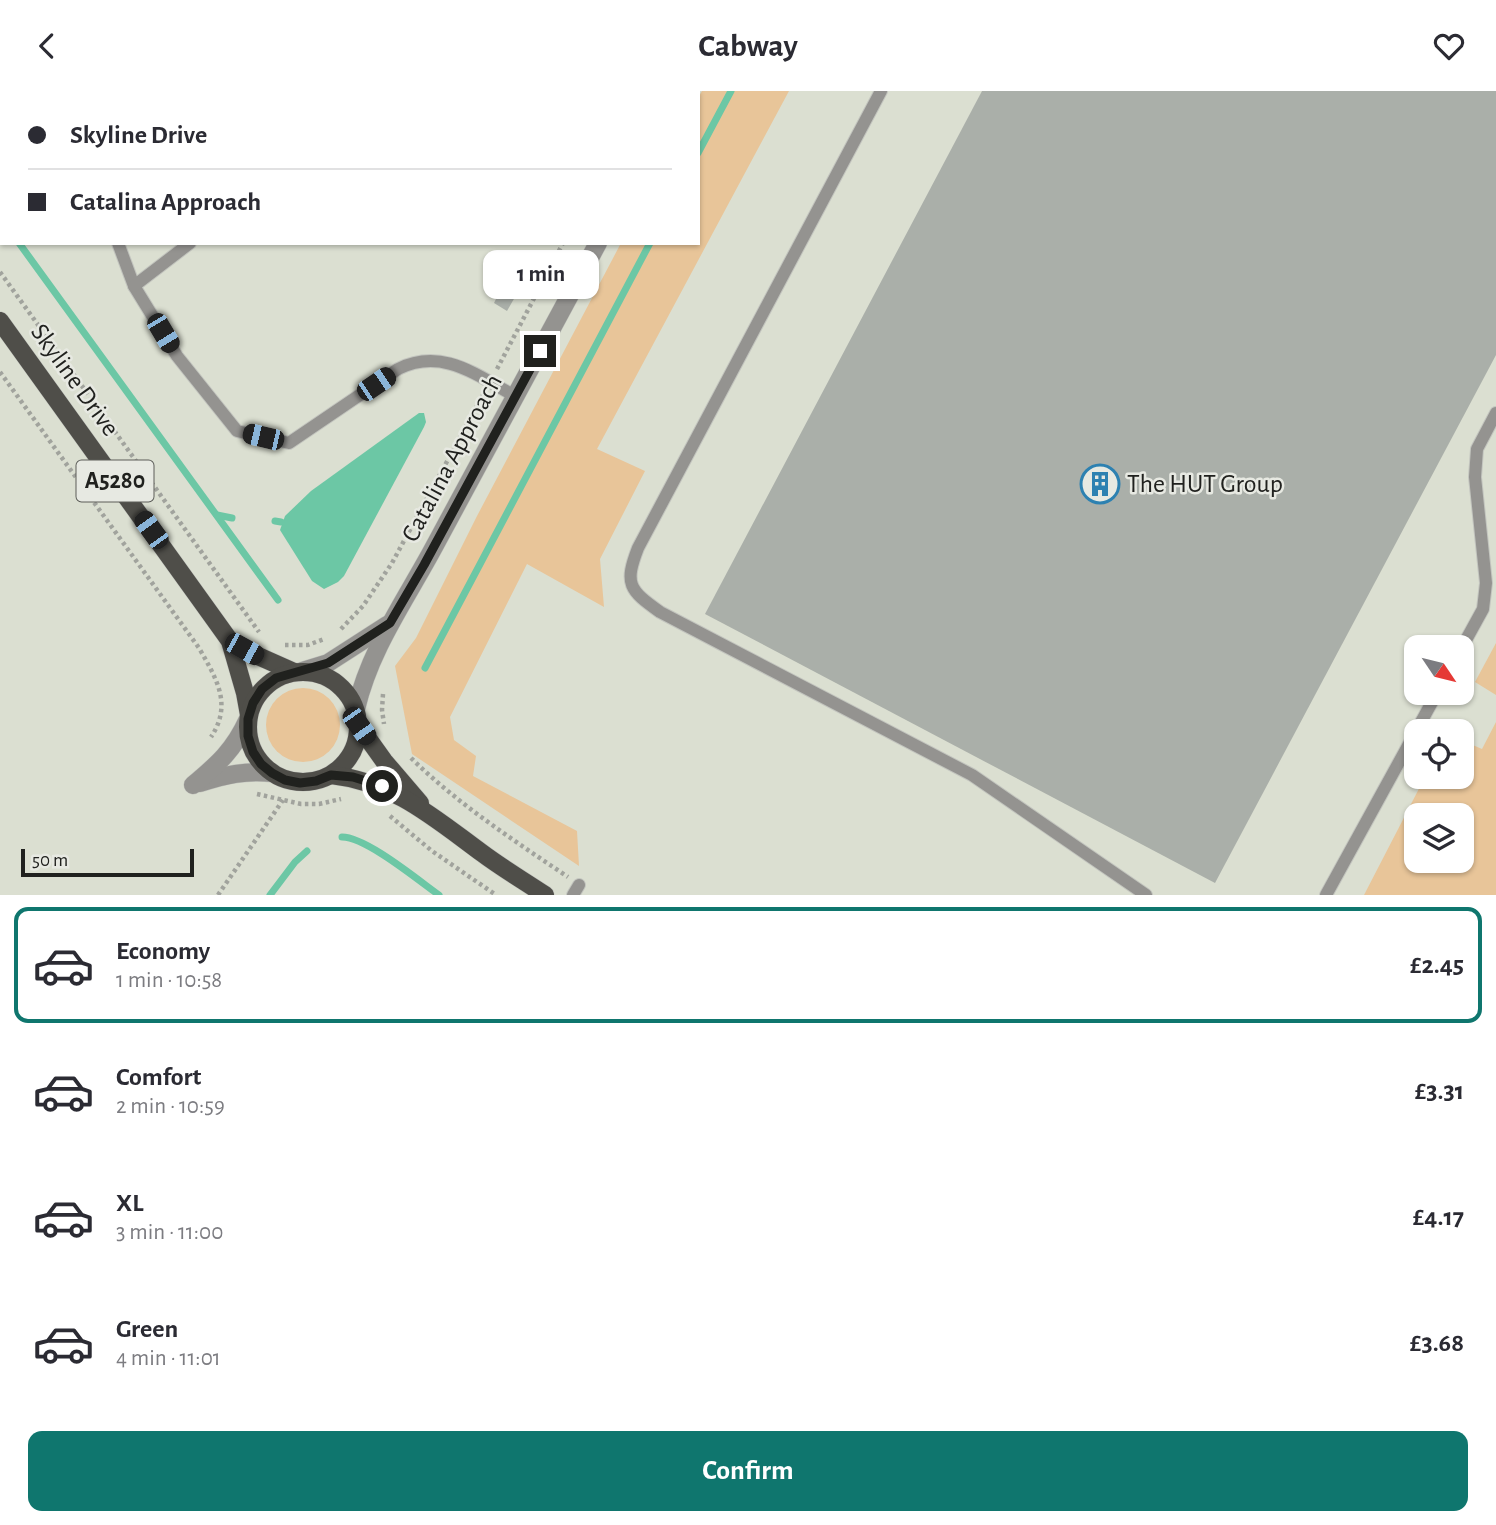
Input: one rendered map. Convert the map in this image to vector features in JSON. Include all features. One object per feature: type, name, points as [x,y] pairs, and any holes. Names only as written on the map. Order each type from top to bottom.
[{"type":"main road","name":"Skyline Drive","points":[[0,321],[230,641],[245,693],[248,717]]},
{"type":"main road","name":"Skyline Drive","points":[[230,641],[298,671]]},
{"type":"main road","points":[[248,717],[262,689],[276,678],[298,671]]},
{"type":"main road","name":"A5280","points":[[298,671],[323,675],[337,683],[348,694],[357,717],[383,759],[427,811]]},
{"type":"main road","name":"A5280","points":[[248,717],[248,736],[253,752],[261,764],[272,773],[285,780],[300,783],[331,775],[353,777],[382,786],[427,811],[485,856],[545,895]]},
{"type":"main road","points":[[331,775],[342,766],[357,741],[357,717]]},
{"type":"street","name":"Catalina Approach","points":[[357,717],[368,669],[390,623],[597,245]]},
{"type":"street","name":"Catalina Approach","points":[[298,671],[328,663],[390,623]]},
{"type":"street","points":[[248,717],[237,742],[228,754],[193,786],[237,773],[272,773]]},
{"type":"lane","points":[[881,91],[638,548],[629,572],[637,595],[660,612],[972,775],[1146,895]]},
{"type":"lane","points":[[119,245],[134,286],[177,356],[237,431],[289,443],[414,361],[432,359],[449,362],[515,396]]},
{"type":"lane","points":[[134,286],[187,245]]},
{"type":"lane","points":[[1469,635],[1483,610],[1486,583],[1475,477],[1478,449],[1496,413]]},
{"type":"lane","points":[[1326,895],[1430,705]]},
{"type":"path","points":[[515,335],[563,245]]},
{"type":"path","points":[[0,272],[251,624],[268,639]]},
{"type":"path","points":[[0,372],[199,648],[218,682],[222,699],[221,715],[209,741]]},
{"type":"path","points":[[337,632],[363,606],[392,563],[466,428]]},
{"type":"path","points":[[282,644],[308,645],[330,636]]},
{"type":"path","points":[[386,688],[382,710],[388,733]]},
{"type":"path","points":[[407,754],[441,788],[472,812],[559,870]]},
{"type":"path","points":[[244,795],[267,795],[301,804],[350,799]]},
{"type":"path","points":[[218,895],[283,800]]},
{"type":"path","points":[[385,811],[432,851],[496,895]]},
{"type":"shaded area","points":[[700,91],[1496,91],[1496,895],[0,895],[0,245],[700,245]]},
{"type":"shaded area","points":[[702,91],[789,91],[597,449],[645,471],[600,559],[604,607],[527,564],[450,717],[454,740],[476,756],[473,776],[577,831],[579,866],[412,754],[395,666],[416,638],[620,245],[700,245]]},
{"type":"shaded area","points":[[419,413],[424,413],[424,427],[344,576],[324,589],[312,581],[280,530],[285,516],[311,491]]},
{"type":"shaded area","points":[[1496,643],[1496,695],[1475,682]]},
{"type":"shaded area","points":[[303,688],[317,691],[329,699],[337,711],[340,725],[337,739],[329,751],[317,759],[303,762],[289,759],[277,751],[269,739],[266,725],[269,711],[277,699],[289,691]]},
{"type":"shaded area","points":[[1496,722],[1496,895],[1364,895],[1404,818],[1404,873],[1474,873],[1474,803],[1412,803],[1419,789],[1474,789],[1474,746],[1482,749]]},
{"type":"building","name":"The HUT Group","points":[[982,91],[1496,91],[1496,355],[1215,883],[705,614]]},
{"type":"building","points":[[501,289],[515,297],[507,311],[494,303]]},
{"type":"waterway","points":[[700,149],[731,91]]},
{"type":"waterway","points":[[20,245],[278,600]]},
{"type":"waterway","points":[[425,668],[649,245]]},
{"type":"waterway","points":[[217,515],[232,518]]},
{"type":"waterway","points":[[275,521],[281,522]]},
{"type":"waterway","points":[[342,837],[378,851],[439,895]]},
{"type":"waterway","points":[[270,895],[295,862],[307,851]]},
{"type":"place","name":"The HUT Group","points":[[1100,484]]},
{"type":"route","points":[[382,786],[353,777],[331,775],[300,783],[285,780],[272,773],[261,764],[253,752],[248,736],[248,719],[253,703],[262,689],[276,678],[328,663],[390,623],[540,351]]}]
